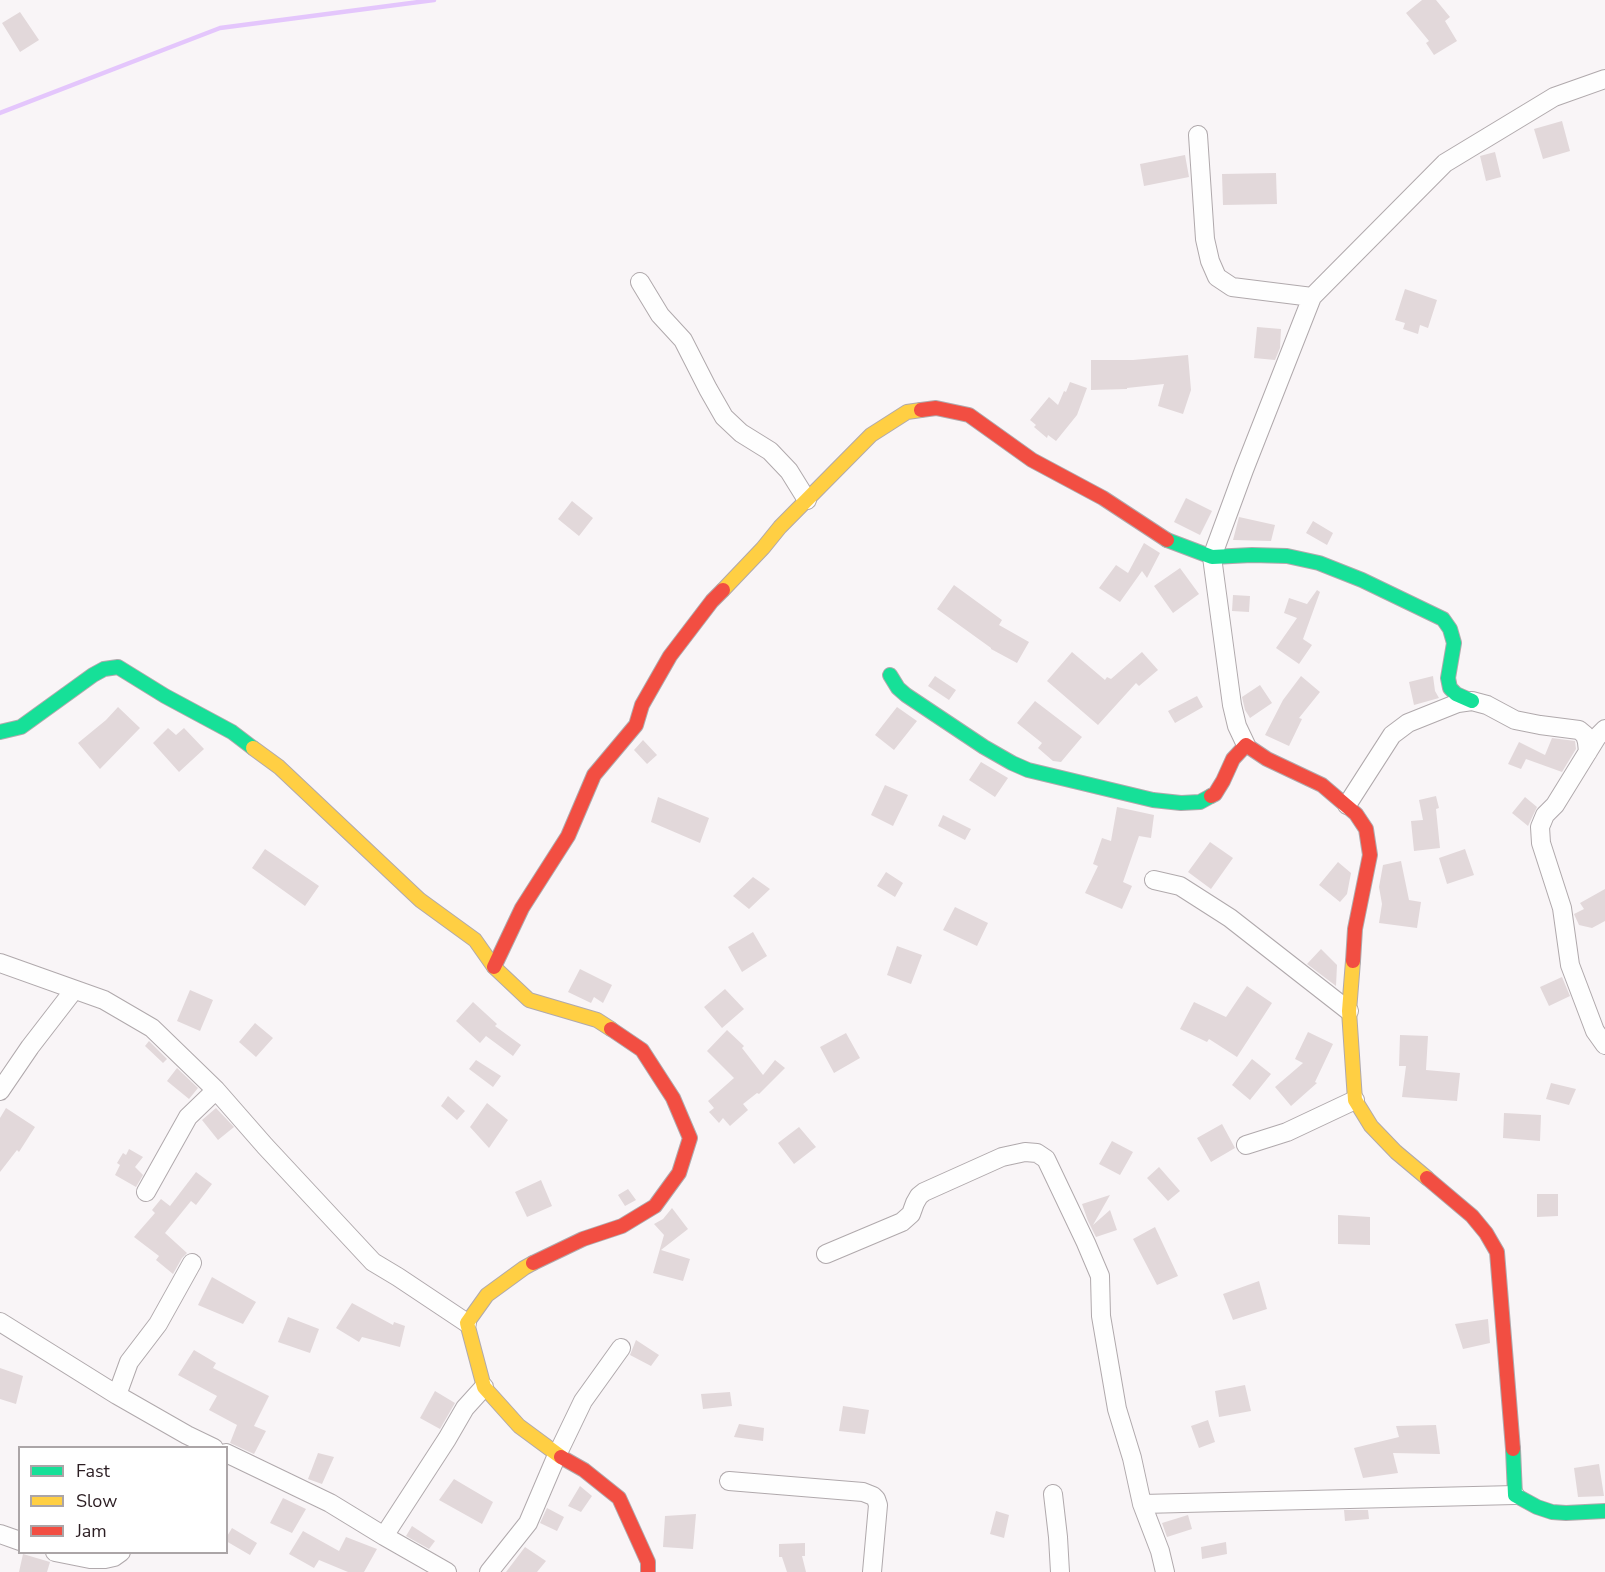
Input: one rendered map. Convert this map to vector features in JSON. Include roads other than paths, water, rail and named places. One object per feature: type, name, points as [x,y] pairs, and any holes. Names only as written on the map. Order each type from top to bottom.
[{"type":"street","points":[[1515,1495],[1513,1442],[1497,1252],[1486,1233],[1472,1216],[1396,1152],[1371,1126],[1355,1100],[1349,1011],[1355,929],[1370,855],[1365,829],[1356,814],[1322,785],[1267,759],[1246,745],[1237,726],[1232,705],[1212,557],[1312,297],[1445,163],[1554,97],[1605,79]]},
{"type":"street","points":[[1198,135],[1205,239],[1217,278],[1232,287],[1312,297]]},
{"type":"street","points":[[640,282],[660,315],[682,340],[724,417],[741,433],[777,458],[789,471],[807,500]]},
{"type":"street","points":[[494,967],[522,908],[568,836],[594,775],[636,725],[642,705],[670,656],[712,602],[763,548],[780,526],[871,435],[907,412],[936,408],[969,416],[1032,460],[1103,498],[1165,539],[1212,557],[1287,556],[1319,563],[1362,580],[1443,619],[1450,629],[1454,643],[1448,678],[1450,688],[1456,694],[1486,705],[1515,720],[1579,730],[1585,735],[1588,752]]},
{"type":"street","points":[[0,732],[21,727],[104,669],[118,668],[232,732],[279,767],[420,900],[475,940],[494,967],[530,999],[597,1020],[642,1050],[672,1098],[690,1138],[678,1173],[655,1206],[622,1226],[583,1239],[524,1268],[487,1295],[467,1323]]},
{"type":"street","points":[[890,675],[906,695],[1012,763],[1028,770],[1153,800],[1181,803],[1200,802],[1215,794],[1233,759],[1246,745]]},
{"type":"street","points":[[1347,805],[1392,735],[1408,723],[1458,703],[1472,701]]},
{"type":"street","points":[[1605,729],[1597,737],[1555,805],[1545,815],[1540,827],[1541,843],[1562,908],[1570,965],[1595,1031],[1605,1045]]},
{"type":"street","points":[[1154,880],[1180,886],[1230,918],[1349,1011]]},
{"type":"street","points":[[0,963],[104,1000],[152,1028],[216,1090],[373,1263],[467,1323],[484,1387],[519,1426],[557,1455],[584,1470],[619,1498],[648,1562],[648,1572]]},
{"type":"street","points":[[0,1091],[30,1047],[74,990]]},
{"type":"street","points":[[146,1192],[188,1117],[216,1090]]},
{"type":"street","points":[[1246,1145],[1287,1132],[1355,1100]]},
{"type":"street","points":[[826,1254],[902,1222],[911,1214],[919,1196],[924,1192],[980,1166],[1002,1157],[1025,1152],[1037,1153],[1046,1160],[1100,1276],[1101,1316],[1117,1409],[1132,1458],[1142,1504],[1160,1551],[1164,1572]]},
{"type":"street","points":[[117,1395],[129,1362],[158,1324],[192,1263]]},
{"type":"street","points":[[0,1322],[117,1395],[184,1441],[205,1446]]},
{"type":"street","points":[[489,1572],[528,1523],[583,1401],[621,1348]]},
{"type":"street","points":[[384,1536],[465,1408],[484,1387]]},
{"type":"street","points":[[228,1455],[330,1503],[447,1572]]},
{"type":"street","points":[[729,1481],[863,1492],[873,1496],[878,1504],[872,1572]]},
{"type":"street","points":[[1053,1494],[1060,1572]]},
{"type":"street","points":[[1142,1504],[1515,1495],[1552,1512],[1605,1511]]},
{"type":"street","points":[[0,1534],[18,1540]]},
{"type":"street","points":[[65,1554],[90,1559],[105,1559],[118,1554]]},
{"type":"waterway","points":[[0,113],[220,28],[434,0]]}]
